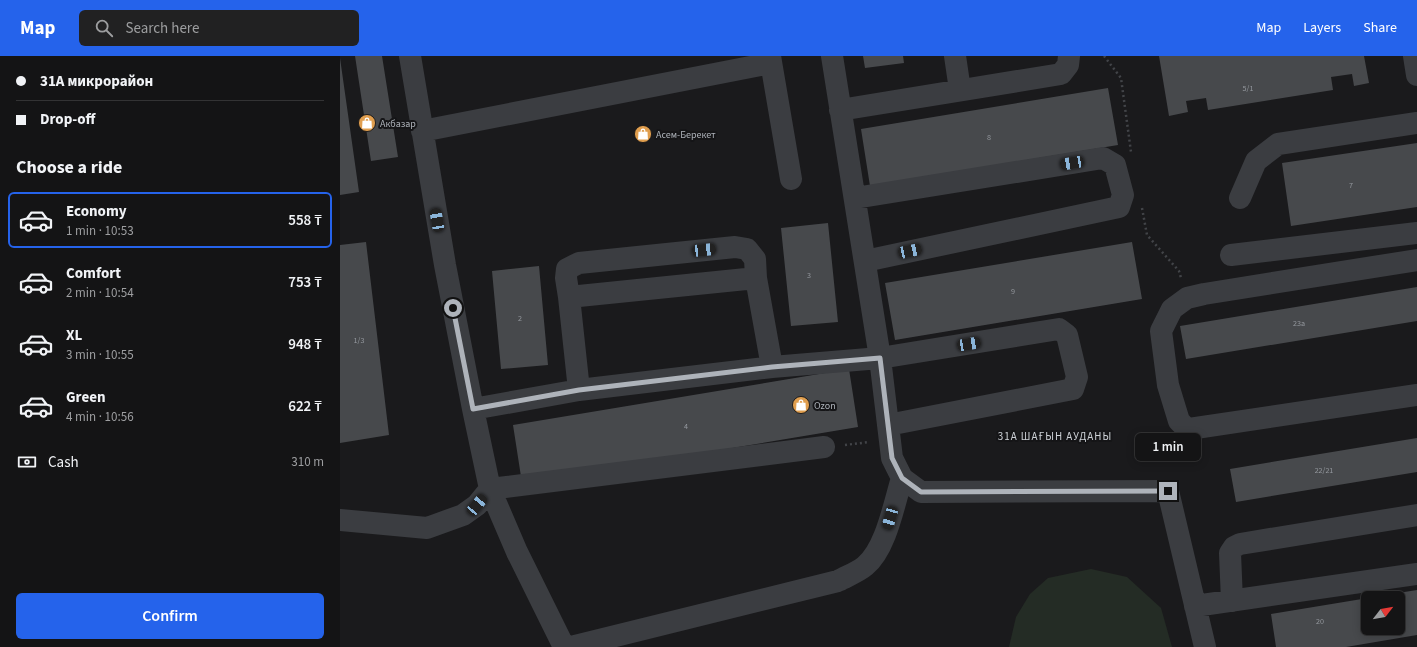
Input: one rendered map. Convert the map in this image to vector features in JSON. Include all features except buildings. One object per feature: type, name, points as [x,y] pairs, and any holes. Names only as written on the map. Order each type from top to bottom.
[{"type":"street","points":[[410,56],[445,265],[490,489],[517,552],[564,647]]},
{"type":"street","points":[[832,56],[880,358],[892,458],[902,478],[921,492],[1168,491],[1205,647]]},
{"type":"street","points":[[955,56],[960,90]]},
{"type":"street","points":[[840,110],[1061,74],[1068,65],[1069,56]]},
{"type":"street","points":[[1414,56],[1417,75]]},
{"type":"street","points":[[422,131],[770,60],[791,179]]},
{"type":"street","points":[[1240,198],[1256,161],[1278,144],[1417,123]]},
{"type":"street","points":[[855,198],[1103,158],[1115,165],[1123,195],[1119,207],[865,261]]},
{"type":"street","points":[[1231,255],[1417,233]]},
{"type":"street","points":[[579,390],[566,278],[567,269],[579,263],[735,247],[747,249],[755,259],[756,278],[772,367]]},
{"type":"street","points":[[1417,260],[1187,298],[1172,310],[1161,331],[1168,385],[1179,421],[1189,429],[1417,395]]},
{"type":"street","points":[[569,298],[756,278]]},
{"type":"street","points":[[473,409],[579,390],[772,367],[880,358],[1059,329],[1067,335],[1076,377],[1073,389],[889,432]]},
{"type":"street","points":[[340,520],[427,528],[463,515],[477,505],[490,489],[824,447]]},
{"type":"street","points":[[571,647],[838,581],[865,566],[879,551],[902,478]]},
{"type":"street","points":[[1232,601],[1230,553],[1234,547],[1240,544],[1417,515]]},
{"type":"street","points":[[1195,606],[1417,574]]},
{"type":"path","points":[[824,447],[889,432]]},
{"type":"shaded area","points":[[1091,569],[1127,577],[1161,608],[1172,647],[1009,647],[1016,617],[1030,594],[1048,578]]},
{"type":"place","name":"Акбазар","points":[[367,123]]},
{"type":"place","name":"Асем-Берекет","points":[[643,134]]},
{"type":"place","name":"Ozon","points":[[801,405]]},
{"type":"district","name":"31А ШАҒЫН АУДАНЫ","points":[[1055,436]]},
{"type":"route","points":[[453,308],[473,409],[579,390],[772,367],[880,358],[892,458],[902,478],[921,492],[1168,491]]}]
